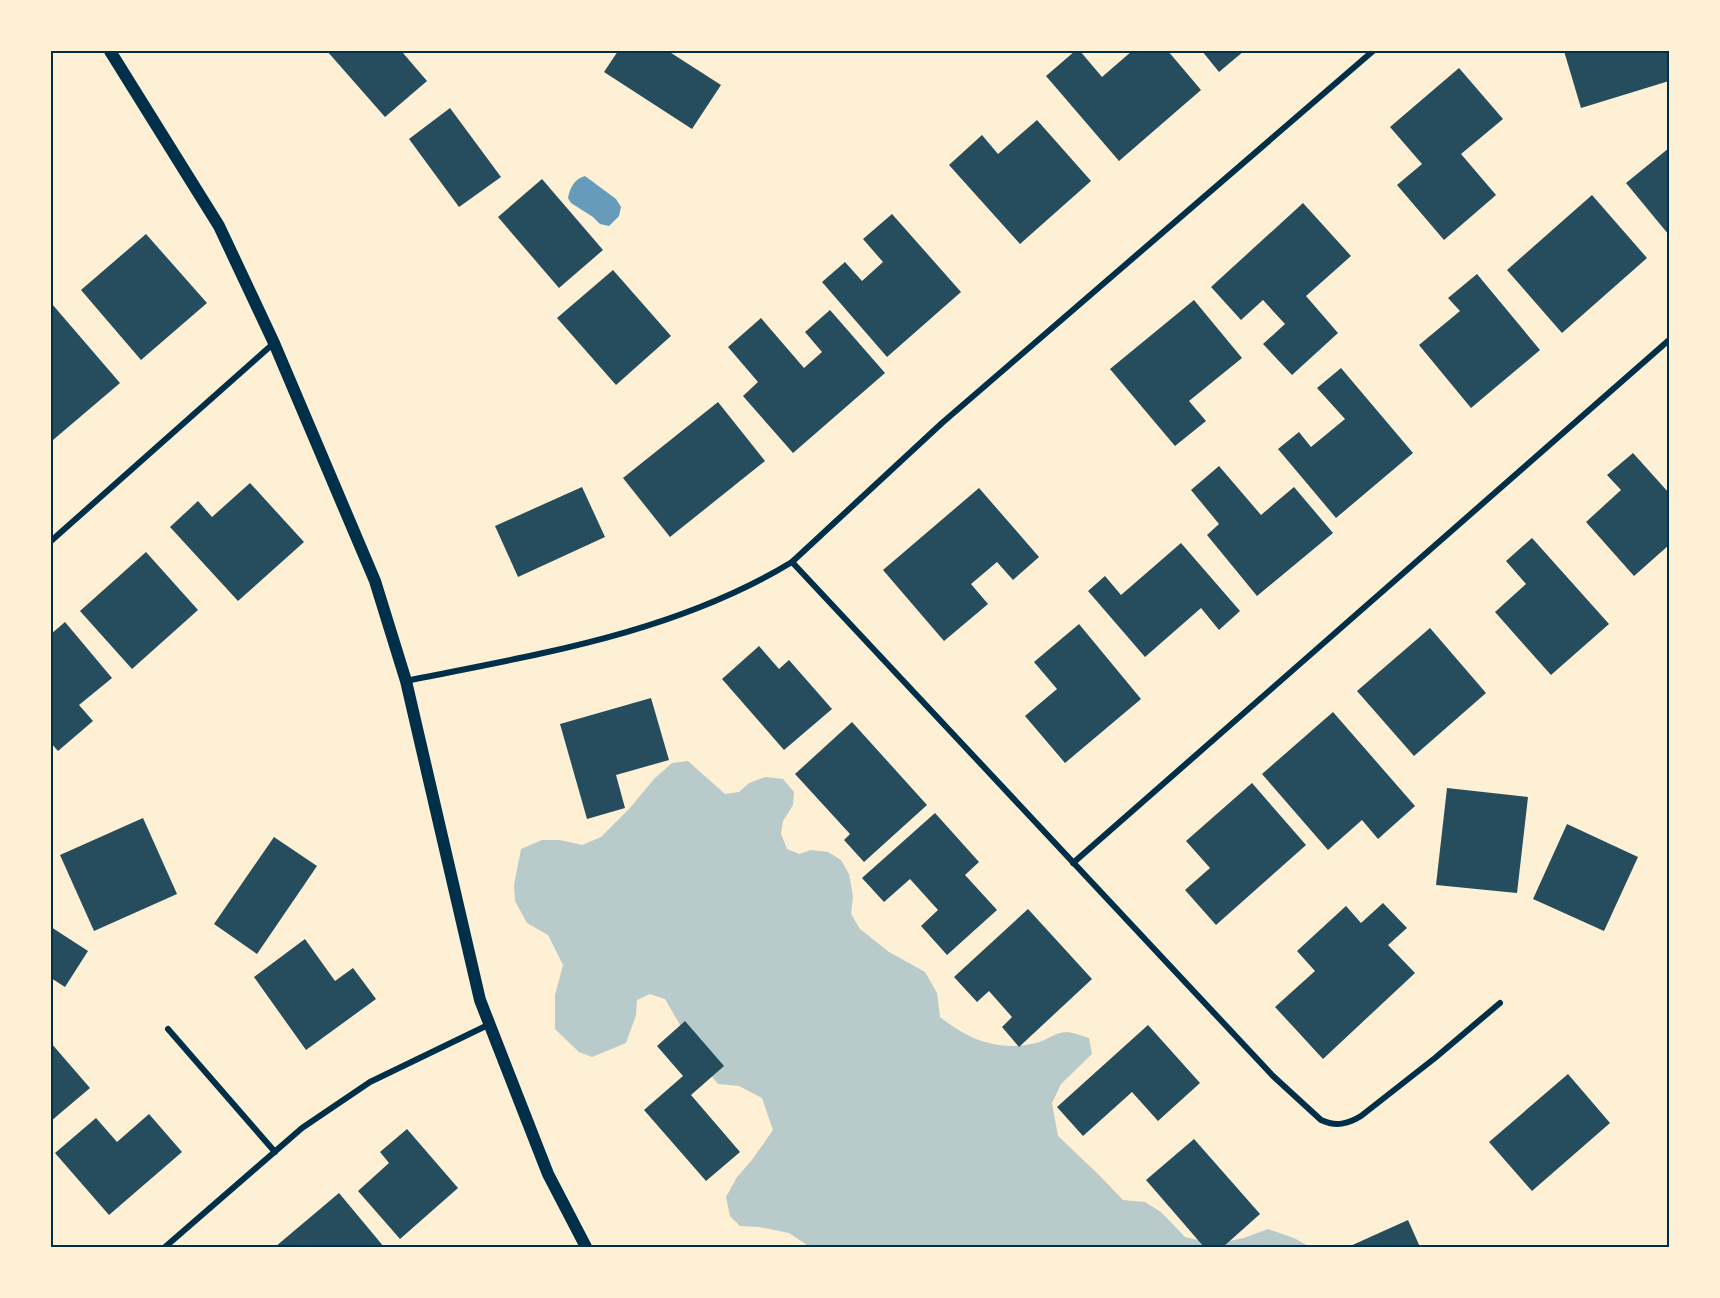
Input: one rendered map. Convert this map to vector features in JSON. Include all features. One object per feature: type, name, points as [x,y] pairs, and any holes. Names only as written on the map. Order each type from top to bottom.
[{"type":"main road","points":[[110,51],[219,226],[274,343],[375,581],[406,681],[480,1000],[548,1174],[586,1247]]},
{"type":"street","points":[[406,681],[564,650],[618,635],[704,606],[765,578],[792,562],[942,423],[1373,51]]},
{"type":"street","points":[[1073,862],[1669,340]]},
{"type":"street","points":[[51,541],[274,343]]},
{"type":"street","points":[[792,562],[1273,1076],[1322,1120],[1340,1125],[1371,1109],[1500,1003]]},
{"type":"street","points":[[165,1247],[303,1128],[370,1082],[489,1024]]},
{"type":"street","points":[[168,1029],[275,1152]]},
{"type":"shaded area","points":[[688,761],[725,794],[739,792],[749,783],[765,777],[783,779],[794,792],[793,805],[783,821],[781,834],[787,849],[799,854],[811,850],[828,852],[841,860],[849,874],[853,896],[851,914],[860,929],[889,952],[925,972],[937,993],[940,1017],[951,1025],[973,1038],[997,1045],[1036,1043],[1058,1033],[1066,1032],[1089,1038],[1092,1054],[1061,1084],[1052,1103],[1058,1136],[1123,1200],[1145,1202],[1161,1212],[1185,1237],[1215,1244],[1244,1238],[1268,1229],[1294,1238],[1310,1247],[810,1247],[789,1233],[740,1226],[730,1216],[726,1197],[737,1177],[773,1130],[762,1098],[739,1086],[718,1084],[705,1068],[665,999],[650,994],[637,1000],[636,1015],[626,1043],[592,1057],[579,1052],[555,1029],[555,995],[563,965],[548,935],[527,923],[515,901],[514,885],[521,849],[542,840],[560,840],[582,845],[601,837],[655,778],[672,763]]},
{"type":"water","points":[[585,176],[616,199],[621,207],[619,216],[609,226],[600,224],[571,203],[568,198],[573,184]]},
{"type":"building","points":[[327,51],[405,51],[403,53],[427,81],[385,117]]},
{"type":"building","points":[[618,51],[668,51],[721,85],[692,129],[604,72]]},
{"type":"building","points":[[1075,51],[1080,51],[1102,77],[1132,51],[1168,51],[1201,90],[1119,161],[1046,76]]},
{"type":"building","points":[[1202,51],[1244,51],[1219,72]]},
{"type":"building","points":[[1564,51],[1669,51],[1669,81],[1581,108]]},
{"type":"building","points":[[1459,68],[1503,119],[1461,154],[1496,195],[1444,240],[1397,185],[1422,164],[1390,127]]},
{"type":"building","points":[[450,108],[501,177],[459,207],[409,139]]},
{"type":"building","points":[[1037,120],[1091,181],[1020,244],[949,165],[982,135],[998,154]]},
{"type":"building","points":[[1669,148],[1669,235],[1626,183]]},
{"type":"building","points":[[542,179],[603,250],[559,288],[498,217]]},
{"type":"building","points":[[1592,195],[1647,258],[1562,333],[1507,270]]},
{"type":"building","points":[[1303,203],[1351,256],[1306,296],[1338,333],[1292,375],[1263,344],[1285,324],[1263,300],[1241,320],[1211,287]]},
{"type":"building","points":[[892,214],[961,292],[887,357],[822,282],[845,262],[862,281],[883,262],[863,239]]},
{"type":"building","points":[[146,234],[207,303],[141,360],[81,290]]},
{"type":"building","points":[[613,270],[671,336],[616,385],[557,318]]},
{"type":"building","points":[[1477,274],[1540,350],[1471,408],[1419,345],[1460,311],[1448,298]]},
{"type":"building","points":[[1194,300],[1242,358],[1189,401],[1206,421],[1175,446],[1110,369]]},
{"type":"building","points":[[52,304],[120,383],[53,440],[51,438]]},
{"type":"building","points":[[830,310],[885,373],[793,453],[743,396],[758,382],[728,347],[761,318],[804,368],[822,352],[805,332]]},
{"type":"building","points":[[1341,368],[1413,453],[1336,518],[1278,449],[1299,432],[1311,447],[1345,419],[1317,388]]},
{"type":"building","points":[[718,402],[765,461],[670,537],[623,478]]},
{"type":"building","points":[[1633,453],[1669,493],[1669,545],[1634,576],[1586,522],[1621,490],[1607,475]]},
{"type":"building","points":[[1219,466],[1261,515],[1294,487],[1333,533],[1257,596],[1207,535],[1219,524],[1191,490]]},
{"type":"building","points":[[250,483],[304,542],[238,601],[170,527],[198,501],[212,517]]},
{"type":"building","points":[[582,487],[605,537],[518,577],[495,526]]},
{"type":"building","points":[[979,488],[1039,557],[1013,580],[997,562],[971,584],[988,604],[944,641],[883,570]]},
{"type":"building","points":[[1532,538],[1609,624],[1551,675],[1495,612],[1526,584],[1506,561]]},
{"type":"building","points":[[1181,543],[1240,611],[1219,630],[1201,608],[1145,657],[1088,591],[1105,576],[1121,595]]},
{"type":"building","points":[[146,552],[198,610],[132,669],[80,611]]},
{"type":"building","points":[[65,622],[112,678],[79,705],[93,721],[58,751],[51,743],[51,634]]},
{"type":"building","points":[[1079,624],[1141,699],[1065,763],[1025,716],[1057,689],[1034,662]]},
{"type":"building","points":[[1430,628],[1486,693],[1414,756],[1357,691]]},
{"type":"building","points":[[759,646],[779,669],[789,660],[832,709],[784,750],[722,679]]},
{"type":"building","points":[[651,698],[669,760],[616,775],[625,808],[587,819],[560,724]]},
{"type":"building","points":[[1333,712],[1415,806],[1378,839],[1362,820],[1328,850],[1262,774]]},
{"type":"building","points":[[852,722],[927,805],[864,862],[844,840],[850,834],[795,774]]},
{"type":"building","points":[[1252,783],[1306,845],[1216,925],[1185,890],[1210,868],[1186,841]]},
{"type":"building","points":[[1447,788],[1528,797],[1517,893],[1436,885]]},
{"type":"building","points":[[935,813],[979,862],[965,875],[997,910],[947,955],[921,926],[938,910],[910,879],[884,902],[862,878]]},
{"type":"building","points":[[143,818],[177,894],[94,931],[60,855]]},
{"type":"building","points":[[1567,824],[1638,857],[1604,931],[1533,899]]},
{"type":"building","points":[[274,837],[317,866],[257,954],[214,924]]},
{"type":"building","points":[[1383,903],[1407,928],[1388,945],[1415,973],[1323,1059],[1275,1007],[1315,971],[1297,951],[1346,906],[1361,923]]},
{"type":"building","points":[[1028,909],[1092,979],[1019,1047],[1002,1027],[1012,1017],[989,991],[977,1002],[954,977]]},
{"type":"building","points":[[51,927],[88,951],[65,987],[51,978]]},
{"type":"building","points":[[305,939],[335,981],[353,968],[376,999],[306,1050],[254,977]]},
{"type":"building","points":[[685,1021],[724,1066],[691,1095],[740,1152],[706,1181],[644,1110],[683,1076],[657,1046]]},
{"type":"building","points":[[1148,1025],[1200,1083],[1158,1121],[1132,1092],[1083,1136],[1057,1107]]},
{"type":"building","points":[[51,1043],[90,1088],[51,1121]]},
{"type":"building","points":[[1568,1074],[1610,1123],[1532,1191],[1489,1142]]},
{"type":"building","points":[[149,1114],[182,1152],[109,1215],[55,1153],[96,1118],[117,1142]]},
{"type":"building","points":[[407,1129],[458,1188],[400,1239],[358,1191],[389,1163],[380,1152]]},
{"type":"building","points":[[1194,1139],[1260,1214],[1223,1247],[1204,1247],[1146,1180]]},
{"type":"building","points":[[339,1193],[384,1247],[275,1247]]},
{"type":"building","points":[[1408,1220],[1420,1247],[1348,1247]]}]
